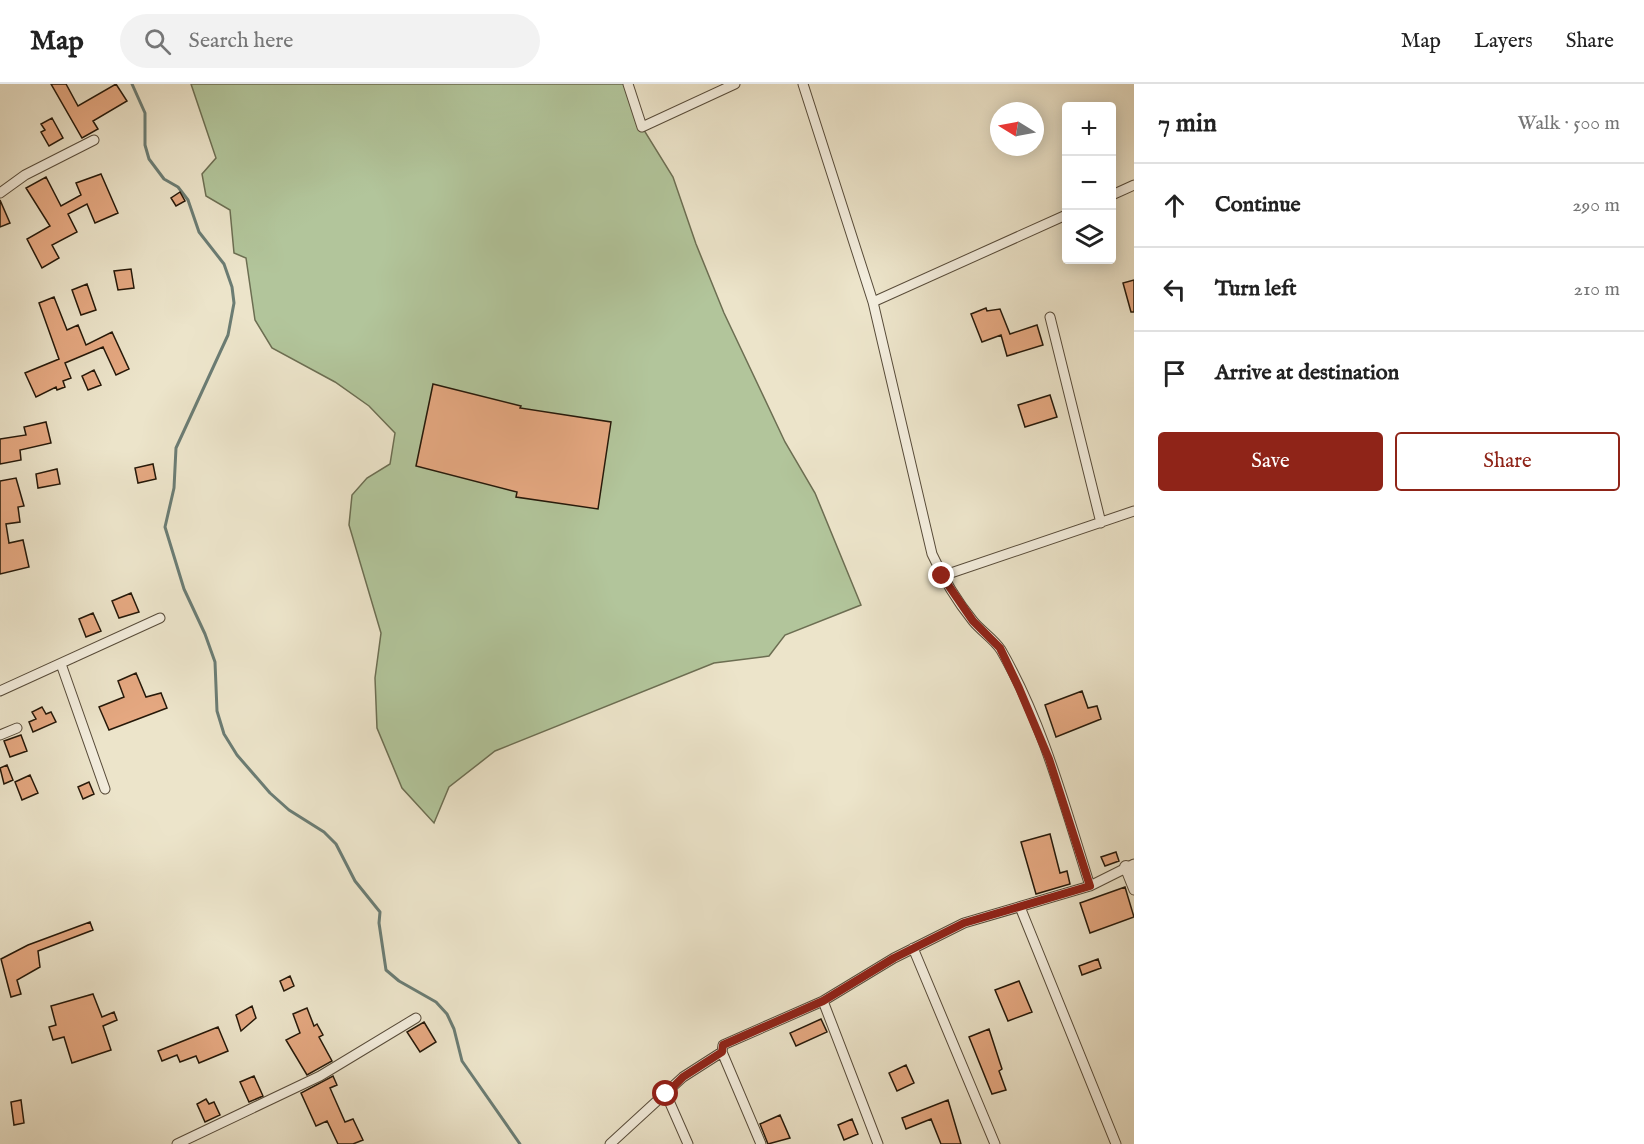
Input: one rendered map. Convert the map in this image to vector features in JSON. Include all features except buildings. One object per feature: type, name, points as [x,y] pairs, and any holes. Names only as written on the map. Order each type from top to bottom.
[{"type":"street","points":[[628,84],[642,127],[735,84]]},
{"type":"street","points":[[803,84],[873,302],[932,554],[942,576],[973,621],[1000,648],[1049,759],[1090,886]]},
{"type":"street","points":[[0,193],[25,175],[93,140]]},
{"type":"street","points":[[1116,193],[1134,185]]},
{"type":"street","points":[[873,302],[1062,217]]},
{"type":"street","points":[[1050,316],[1101,523]]},
{"type":"street","points":[[942,576],[1134,511]]},
{"type":"street","points":[[0,691],[160,618]]},
{"type":"street","points":[[61,664],[105,789]]},
{"type":"street","points":[[0,735],[17,728]]},
{"type":"street","points":[[761,1144],[722,1052],[723,1045],[823,1001],[913,948],[964,923],[1090,886],[1130,868],[1134,890]]},
{"type":"street","points":[[1020,907],[1116,1144]]},
{"type":"street","points":[[913,948],[995,1144]]},
{"type":"street","points":[[823,1001],[878,1144]]},
{"type":"street","points":[[177,1144],[320,1076],[416,1018]]},
{"type":"street","points":[[610,1144],[683,1077],[722,1052]]},
{"type":"street","points":[[666,1094],[688,1144]]},
{"type":"green space","points":[[191,84],[628,84],[642,127],[673,177],[696,244],[724,313],[785,442],[815,493],[861,605],[785,635],[769,656],[714,663],[495,751],[449,787],[434,823],[402,788],[377,728],[375,678],[381,633],[349,525],[352,495],[367,478],[390,464],[395,433],[369,406],[335,382],[272,348],[255,320],[246,258],[234,253],[230,210],[206,196],[202,174],[216,158]]},
{"type":"waterway","points":[[132,84],[145,113],[145,145],[149,159],[164,179],[178,187],[188,200],[199,232],[224,264],[232,287],[234,303],[228,335],[176,448],[174,488],[165,527],[184,589],[215,662],[217,711],[224,734],[237,755],[270,793],[289,810],[324,832],[336,844],[355,881],[380,912],[379,923],[386,970],[399,981],[436,1002],[447,1014],[454,1029],[462,1061],[520,1144]]},
{"type":"route","points":[[666,1094],[683,1077],[722,1052],[723,1045],[823,1001],[913,948],[964,923],[1090,886],[1049,759],[1000,648],[973,621],[942,576]]}]
